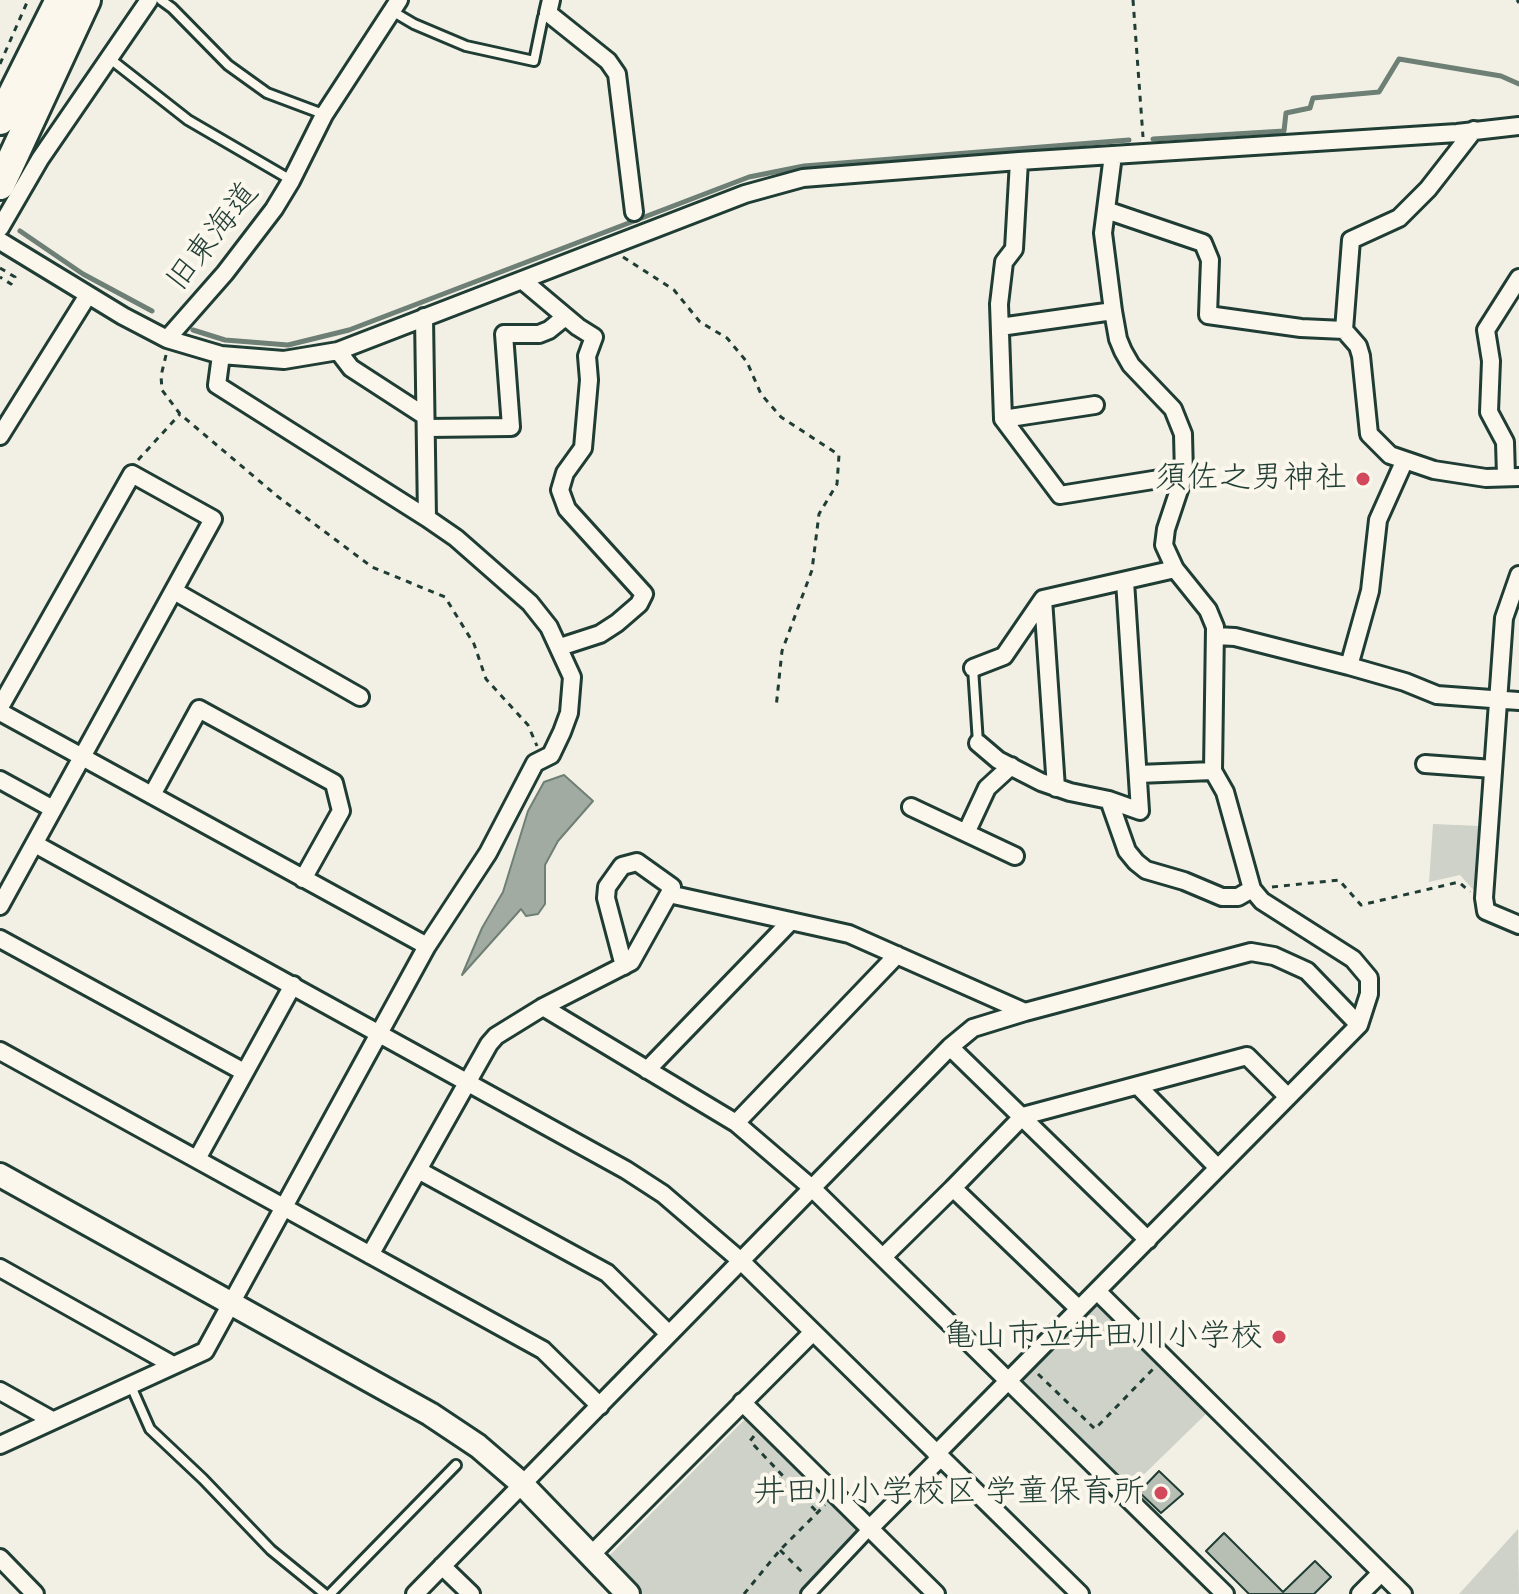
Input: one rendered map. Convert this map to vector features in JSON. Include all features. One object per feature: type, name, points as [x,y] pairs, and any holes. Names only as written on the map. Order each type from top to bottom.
[{"type":"highway","points":[[0,120],[60,0]]},
{"type":"highway","points":[[0,185],[86,0]]},
{"type":"street","points":[[0,228],[40,159],[149,0]]},
{"type":"street","name":"旧東海道","points":[[0,241],[167,339],[225,273],[274,209],[324,115],[395,5]]},
{"type":"street","points":[[550,6],[608,61],[617,74],[634,212]]},
{"type":"street","points":[[167,339],[221,355],[284,360],[338,351],[745,194],[803,178],[1519,126]]},
{"type":"street","points":[[1474,130],[1428,189],[1399,218],[1351,240],[1344,330],[1358,346],[1361,356],[1369,434],[1390,455],[1434,470],[1486,478],[1512,476],[1505,442],[1489,412],[1491,361],[1486,330],[1519,278]]},
{"type":"street","points":[[812,1590],[1008,1382],[1359,1025],[1369,994],[1369,978],[1353,959],[1262,901],[1252,889],[1225,792],[1213,771],[1216,636],[1208,610],[1175,569],[1164,545],[1166,529],[1184,475],[1183,434],[1179,419],[1163,397],[1131,365],[1118,339],[1113,311],[1103,233],[1113,155]]},
{"type":"street","points":[[1019,161],[1014,249],[1004,262],[999,304],[1003,419],[1060,495],[1184,475]]},
{"type":"street","points":[[1106,210],[1203,243],[1210,260],[1208,315],[1301,328],[1344,330]]},
{"type":"street","points":[[522,280],[594,337],[587,356],[589,380],[583,448],[561,481],[562,501],[594,536],[593,540],[644,594],[639,604],[609,629],[560,647]]},
{"type":"street","points":[[0,436],[88,295]]},
{"type":"street","points":[[1000,327],[1113,311]]},
{"type":"street","points":[[424,317],[427,518]]},
{"type":"street","points":[[338,351],[351,368],[426,422],[511,427],[504,334],[539,334],[565,317]]},
{"type":"street","points":[[0,1445],[205,1351],[427,946],[488,853],[535,763],[551,755],[569,713],[572,677],[549,627],[530,603],[456,538],[217,385],[221,355]]},
{"type":"street","points":[[1003,419],[1095,405]]},
{"type":"street","points":[[1349,666],[1370,591],[1378,520],[1404,462]]},
{"type":"street","points":[[0,906],[35,844],[82,756],[213,519],[132,474],[0,710],[82,756],[303,879],[427,946]]},
{"type":"street","points":[[973,668],[1004,656],[1043,599],[1175,569]]},
{"type":"street","points":[[1519,575],[1504,618],[1484,898],[1486,911],[1519,925]]},
{"type":"street","points":[[978,743],[1011,766],[1056,788],[1109,800],[1140,811],[1125,581]]},
{"type":"street","points":[[174,591],[360,697]]},
{"type":"street","points":[[1043,599],[1056,788]]},
{"type":"street","points":[[1216,636],[1235,637],[1349,666],[1437,695],[1519,701]]},
{"type":"street","points":[[152,795],[199,709],[334,783],[341,811],[303,879]]},
{"type":"street","points":[[1425,764],[1493,769]]},
{"type":"street","points":[[966,833],[987,788],[1011,766]]},
{"type":"street","points":[[1138,774],[1213,771]]},
{"type":"street","points":[[0,780],[53,809]]},
{"type":"street","points":[[1109,800],[1127,851],[1146,870],[1222,897],[1238,897],[1252,889]]},
{"type":"street","points":[[911,807],[1015,856]]},
{"type":"street","points":[[35,844],[626,1170],[663,1194],[741,1261],[1077,1593]]},
{"type":"street","points":[[370,1255],[496,1036],[543,1007],[624,966],[631,962],[672,887],[637,862],[622,866],[607,887],[606,898],[624,966]]},
{"type":"street","points":[[669,894],[849,934],[1025,1012]]},
{"type":"street","points":[[647,1070],[791,921]]},
{"type":"street","points":[[0,939],[244,1072]]},
{"type":"street","points":[[415,1594],[950,1047],[973,1028],[1251,952],[1274,956],[1307,971],[1359,1025]]},
{"type":"street","points":[[736,1123],[897,955]]},
{"type":"street","points":[[197,1159],[293,985]]},
{"type":"street","points":[[543,1007],[736,1123],[813,1189],[1225,1594]]},
{"type":"street","points":[[950,1047],[1148,1240]]},
{"type":"street","points":[[0,1051],[543,1350],[600,1406]]},
{"type":"street","points":[[883,1257],[1023,1116],[1247,1056],[1288,1097]]},
{"type":"street","points":[[1138,1086],[1218,1168]]},
{"type":"street","points":[[418,1170],[607,1273],[669,1334]]},
{"type":"street","points":[[0,1175],[430,1414],[478,1446],[521,1483],[628,1594]]},
{"type":"street","points":[[953,1188],[1079,1309]]},
{"type":"street","points":[[0,1268],[173,1365]]},
{"type":"street","points":[[1098,1292],[1403,1594]]},
{"type":"street","points":[[590,1556],[813,1332]]},
{"type":"street","points":[[0,1391],[52,1420]]},
{"type":"street","points":[[742,1402],[936,1594]]},
{"type":"street","points":[[0,1558],[35,1594]]},
{"type":"street","points":[[442,1566],[471,1594]]},
{"type":"street","points":[[1360,1594],[1381,1573]]},
{"type":"lane","points":[[161,0],[228,65],[247,79],[267,93],[324,115]]},
{"type":"lane","points":[[395,5],[414,24],[466,46],[534,61],[543,17],[550,6]]},
{"type":"lane","points":[[109,58],[188,120],[291,181]]},
{"type":"lane","points":[[973,668],[978,743]]},
{"type":"lane","points":[[131,1386],[150,1429],[271,1550],[327,1594],[456,1465]]},
{"type":"path","points":[[0,64],[28,0]]},
{"type":"path","points":[[1133,0],[1144,153]]},
{"type":"path","points":[[606,246],[674,290],[700,322],[727,338],[747,362],[761,394],[781,417],[839,455],[837,484],[819,514],[812,570],[782,651],[776,708]]},
{"type":"path","points":[[0,268],[15,277],[11,284],[0,277]]},
{"type":"path","points":[[167,339],[162,390],[180,414],[277,496],[372,567],[445,597],[474,644],[486,679],[528,725],[538,748],[535,763]]},
{"type":"path","points":[[132,474],[134,464],[180,414]]},
{"type":"path","points":[[1252,889],[1339,880],[1361,905],[1459,882],[1475,897],[1484,898]]},
{"type":"path","points":[[1032,1369],[1095,1429],[1165,1357]]},
{"type":"path","points":[[764,1424],[750,1441],[818,1513]]},
{"type":"path","points":[[744,1594],[780,1550],[836,1494]]},
{"type":"path","points":[[780,1550],[812,1590]]},
{"type":"shaded area","points":[[564,775],[593,801],[558,841],[545,865],[545,904],[538,914],[526,916],[521,909],[462,975],[482,928],[503,892],[528,811],[544,782]]},
{"type":"shaded area","points":[[1433,824],[1481,826],[1477,894],[1460,875],[1429,882]]},
{"type":"shaded area","points":[[1093,1305],[1101,1305],[1208,1412],[1129,1489],[1022,1385],[1023,1378]]},
{"type":"shaded area","points":[[749,1415],[863,1531],[802,1594],[642,1594],[606,1559]]},
{"type":"shaded area","points":[[1518,1529],[1519,1594],[1459,1594]]},
{"type":"building","name":"井田川小学校区 学童保育所","points":[[1159,1471],[1183,1494],[1161,1513],[1139,1492]]},
{"type":"building","points":[[1224,1533],[1283,1592],[1315,1561],[1331,1577],[1314,1594],[1249,1594],[1206,1551]]},
{"type":"waterway","points":[[1153,139],[1284,131],[1286,113],[1310,108],[1313,98],[1379,92],[1399,59],[1501,76],[1519,84]]},
{"type":"waterway","points":[[193,330],[225,340],[288,345],[349,330],[749,177],[804,166],[1129,140]]},
{"type":"waterway","points":[[20,231],[83,274],[152,311]]},
{"type":"place","name":"須佐之男神社","points":[[1363,479]]},
{"type":"place","name":"亀山市立井田川小学校","points":[[1279,1337]]},
{"type":"place","name":"井田川小学校区 学童保育所","points":[[1161,1493]]}]
